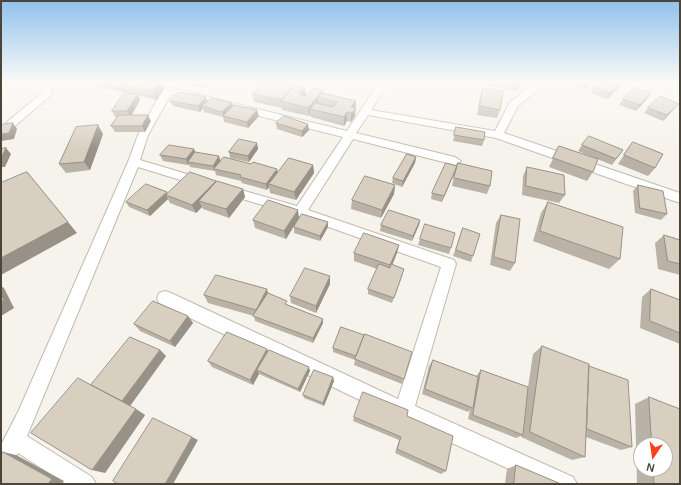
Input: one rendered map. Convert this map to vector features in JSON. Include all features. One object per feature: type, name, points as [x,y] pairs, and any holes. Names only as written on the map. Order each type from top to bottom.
[{"type":"street","points":[[11,124],[34,105]]},
{"type":"street","points":[[1,466],[134,162],[143,135],[160,105]]},
{"type":"street","points":[[225,105],[455,162]]},
{"type":"street","points":[[300,212],[348,136],[370,105]]},
{"type":"street","points":[[498,135],[514,105]]},
{"type":"street","points":[[366,112],[498,135],[680,198]]},
{"type":"street","points":[[134,162],[300,212],[449,264],[404,411]]},
{"type":"street","points":[[165,298],[404,411],[566,484]]},
{"type":"street","points":[[14,439],[85,484]]},
{"type":"building","points":[[116,105],[131,105],[127,111],[112,111]]},
{"type":"building","points":[[204,105],[230,105],[222,112],[202,106]]},
{"type":"building","points":[[234,105],[257,110],[247,122],[223,116]]},
{"type":"building","points":[[295,105],[311,105],[308,108]]},
{"type":"building","points":[[314,105],[333,107],[335,105],[353,105],[351,107],[356,108],[352,113],[347,112],[344,117],[310,109]]},
{"type":"building","points":[[480,105],[501,105],[500,110],[480,106]]},
{"type":"building","points":[[651,105],[678,105],[667,115],[648,108]]},
{"type":"building","points":[[119,115],[148,115],[142,126],[111,126]]},
{"type":"building","points":[[284,116],[308,124],[302,131],[276,123]]},
{"type":"building","points":[[13,123],[9,133],[1,134],[1,125]]},
{"type":"building","points":[[98,125],[84,162],[59,164],[76,127]]},
{"type":"building","points":[[456,127],[485,132],[484,140],[454,135]]},
{"type":"building","points":[[589,136],[623,150],[616,159],[582,145]]},
{"type":"building","points":[[239,139],[257,143],[248,156],[229,152]]},
{"type":"building","points":[[633,142],[663,154],[655,168],[624,155]]},
{"type":"building","points":[[169,145],[194,149],[186,159],[160,155]]},
{"type":"building","points":[[559,146],[598,159],[593,172],[553,158]]},
{"type":"building","points":[[6,148],[1,158],[1,149]]},
{"type":"building","points":[[195,152],[219,156],[213,166],[188,162]]},
{"type":"building","points":[[407,154],[416,157],[403,181],[393,178]]},
{"type":"building","points":[[224,157],[251,164],[253,162],[277,169],[266,184],[240,177],[241,175],[214,169]]},
{"type":"building","points":[[289,158],[313,165],[294,192],[269,184]]},
{"type":"building","points":[[446,163],[457,166],[444,196],[432,193]]},
{"type":"building","points":[[458,163],[492,171],[490,186],[454,178]]},
{"type":"building","points":[[527,167],[564,175],[565,195],[526,186]]},
{"type":"building","points":[[27,172],[68,222],[1,258],[1,183]]},
{"type":"building","points":[[190,172],[216,181],[192,205],[166,195]]},
{"type":"building","points":[[365,176],[395,185],[382,210],[352,200]]},
{"type":"building","points":[[217,181],[243,189],[226,209],[199,201]]},
{"type":"building","points":[[146,184],[167,192],[147,210],[126,202]]},
{"type":"building","points":[[638,185],[663,191],[667,214],[640,208]]},
{"type":"building","points":[[268,200],[298,210],[284,231],[253,220]]},
{"type":"building","points":[[548,202],[623,227],[620,259],[540,231]]},
{"type":"building","points":[[389,210],[420,220],[413,236],[381,225]]},
{"type":"building","points":[[302,214],[328,222],[320,236],[294,227]]},
{"type":"building","points":[[501,215],[520,219],[515,263],[494,257]]},
{"type":"building","points":[[425,224],[455,233],[451,248],[420,239]]},
{"type":"building","points":[[463,228],[480,234],[473,256],[456,250]]},
{"type":"building","points":[[364,233],[399,245],[390,265],[354,253]]},
{"type":"building","points":[[664,235],[680,240],[680,264],[668,261]]},
{"type":"building","points":[[379,264],[390,268],[391,264],[404,269],[394,298],[368,289]]},
{"type":"building","points":[[305,268],[330,276],[316,306],[290,296]]},
{"type":"building","points":[[216,275],[267,289],[256,310],[204,295]]},
{"type":"building","points":[[651,289],[680,300],[680,333],[650,321]]},
{"type":"building","points":[[268,293],[287,301],[285,304],[323,319],[313,338],[253,316]]},
{"type":"building","points":[[1,295],[4,300],[1,302]]},
{"type":"building","points":[[153,301],[188,316],[170,341],[134,324]]},
{"type":"building","points":[[341,327],[364,335],[356,356],[333,348]]},
{"type":"building","points":[[227,332],[267,349],[250,380],[208,361]]},
{"type":"building","points":[[365,334],[412,352],[404,379],[355,359]]},
{"type":"building","points":[[130,337],[160,350],[122,401],[91,385]]},
{"type":"building","points":[[542,346],[589,364],[585,457],[530,432]]},
{"type":"building","points":[[269,350],[309,367],[298,389],[257,370]]},
{"type":"building","points":[[433,360],[478,377],[473,408],[425,389]]},
{"type":"building","points":[[589,366],[628,380],[632,447],[587,429]]},
{"type":"building","points":[[314,370],[333,377],[323,403],[303,395]]},
{"type":"building","points":[[481,370],[528,387],[523,435],[473,415]]},
{"type":"building","points":[[78,378],[136,409],[92,470],[31,433]]},
{"type":"building","points":[[363,392],[408,410],[407,416],[453,436],[446,471],[397,449],[401,437],[354,417]]},
{"type":"building","points":[[649,397],[680,409],[680,484],[654,484],[654,477],[673,477],[673,437],[652,437]]},
{"type":"building","points":[[153,418],[192,437],[165,484],[118,484],[113,481]]},
{"type":"building","points":[[3,452],[52,479],[48,484],[1,484],[1,456]]},
{"type":"building","points":[[516,465],[561,484],[514,484]]}]
